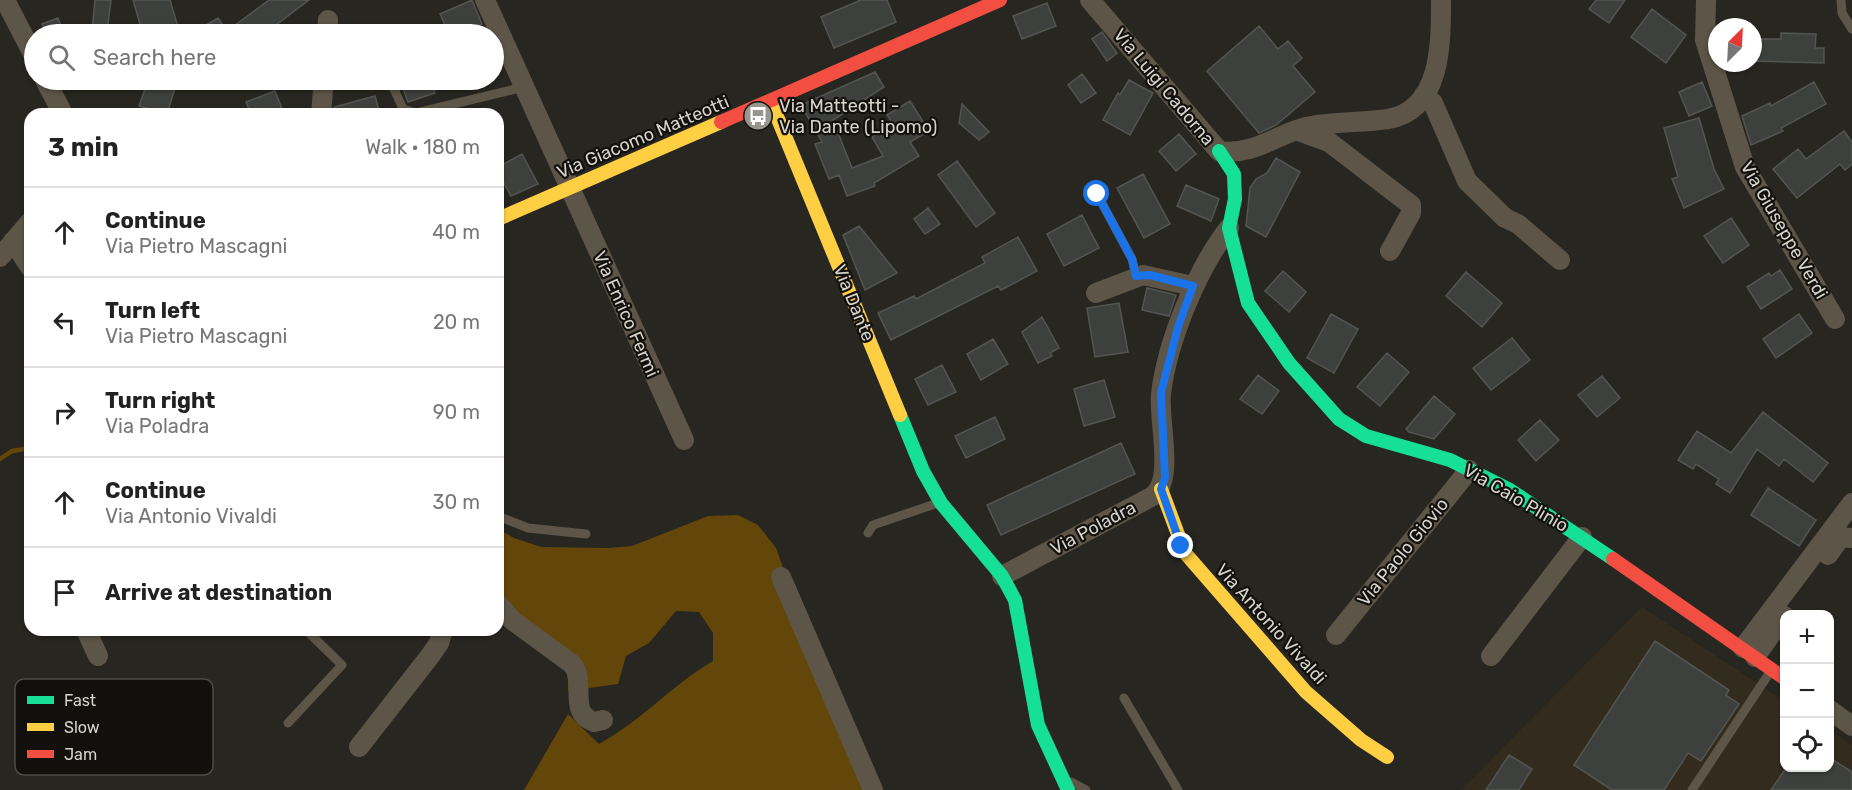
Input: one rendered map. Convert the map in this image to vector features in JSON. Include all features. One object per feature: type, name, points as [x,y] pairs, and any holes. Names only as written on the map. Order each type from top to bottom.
[{"type":"street","points":[[5,0],[24,37]]},
{"type":"street","name":"Via Enrico Fermi","points":[[485,0],[496,24]]},
{"type":"street","name":"Via Giacomo Matteotti","points":[[504,216],[771,102],[972,5],[1000,0]]},
{"type":"street","name":"Via Luigi Cadorna","points":[[1090,0],[1219,151],[1239,152],[1257,148],[1296,130],[1316,125],[1390,118],[1417,106],[1435,72],[1442,0]]},
{"type":"street","name":"Via Giuseppe Verdi","points":[[1706,0],[1705,40],[1745,167],[1835,319]]},
{"type":"street","name":"Via Enrico Fermi","points":[[504,42],[684,440]]},
{"type":"street","points":[[50,90],[60,108]]},
{"type":"street","points":[[322,108],[323,90]]},
{"type":"street","points":[[1424,95],[1433,103],[1467,182],[1505,218],[1518,224],[1560,260]]},
{"type":"street","name":"Via Dante","points":[[771,102],[923,471],[941,503],[1002,576],[1015,600],[1038,725],[1066,785]]},
{"type":"street","points":[[1296,130],[1329,142],[1411,205],[1411,213],[1390,251]]},
{"type":"street","name":"Via Caio Plinio","points":[[1219,151],[1229,163],[1236,185],[1228,228],[1240,280],[1248,303],[1289,363],[1326,406],[1352,429],[1366,436],[1435,455],[1510,490],[1582,537],[1780,675]]},
{"type":"street","points":[[1161,489],[1165,478],[1161,393],[1178,327],[1193,286],[1210,253],[1228,228]]},
{"type":"street","points":[[0,257],[24,229]]},
{"type":"street","points":[[14,241],[24,257]]},
{"type":"street","points":[[1096,293],[1136,276],[1150,275],[1193,286]]},
{"type":"street","name":"Via Paolo Giovio","points":[[1336,635],[1469,470]]},
{"type":"street","name":"Via Poladra","points":[[1002,576],[1153,496],[1161,489]]},
{"type":"street","name":"Via Antonio Vivaldi","points":[[1161,489],[1185,553],[1306,692],[1361,740],[1388,757]]},
{"type":"street","points":[[1749,653],[1852,503]]},
{"type":"street","points":[[1789,610],[1840,538],[1843,536],[1852,538]]},
{"type":"street","points":[[1491,656],[1582,537]]},
{"type":"street","points":[[780,577],[873,790]]},
{"type":"street","points":[[504,611],[512,620],[577,669],[579,707],[583,716],[594,722],[603,720]]},
{"type":"street","points":[[1749,653],[1780,620]]},
{"type":"street","points":[[89,636],[98,656]]},
{"type":"street","points":[[359,747],[430,656],[441,636]]},
{"type":"street","points":[[1834,713],[1852,726]]},
{"type":"lane","points":[[1841,0],[1842,13],[1852,29]]},
{"type":"lane","points":[[437,108],[524,87]]},
{"type":"lane","points":[[394,90],[403,108]]},
{"type":"lane","points":[[1097,194],[1132,259],[1136,276]]},
{"type":"lane","points":[[868,533],[873,525],[941,503]]},
{"type":"lane","points":[[504,518],[528,528],[586,534]]},
{"type":"lane","points":[[288,723],[342,665],[312,636]]},
{"type":"lane","points":[[1692,790],[1772,669]]},
{"type":"lane","points":[[1124,698],[1178,790]]},
{"type":"lane","name":"Via Dante","points":[[1066,785],[1078,784],[1086,790]]},
{"type":"shaded area","points":[[738,515],[758,525],[776,548],[862,790],[524,790],[568,714],[599,744],[629,725],[713,661],[713,633],[699,612],[676,611],[649,643],[626,656],[618,684],[568,691],[568,658],[504,603],[504,532],[541,547],[608,548],[632,546],[708,516]]},
{"type":"shaded area","points":[[1642,607],[1780,698],[1780,772],[1834,772],[1834,733],[1852,745],[1852,790],[1461,790]]},
{"type":"building","points":[[95,0],[111,0],[108,24],[93,24]]},
{"type":"building","points":[[133,0],[170,0],[177,24],[140,24]]},
{"type":"building","points":[[269,0],[309,0],[277,24],[236,24]]},
{"type":"building","points":[[472,0],[482,24],[444,24],[440,14]]},
{"type":"building","points":[[861,0],[887,0],[896,22],[834,48],[821,17]]},
{"type":"building","points":[[1596,0],[1625,0],[1609,23],[1589,9]]},
{"type":"building","points":[[1047,3],[1056,26],[1022,39],[1013,16]]},
{"type":"building","points":[[1652,9],[1686,35],[1666,63],[1631,37]]},
{"type":"building","points":[[58,18],[60,24],[42,24]]},
{"type":"building","points":[[218,18],[222,24],[208,24]]},
{"type":"building","points":[[1259,26],[1278,49],[1288,41],[1302,58],[1293,66],[1315,92],[1276,125],[1259,133],[1207,71]]},
{"type":"building","points":[[1102,32],[1117,53],[1107,61],[1092,39]]},
{"type":"building","points":[[1781,33],[1816,34],[1815,48],[1824,48],[1824,63],[1762,61],[1762,39],[1781,39]]},
{"type":"building","points":[[875,72],[884,87],[833,120],[852,168],[883,156],[872,137],[893,124],[887,115],[910,101],[929,131],[910,142],[919,156],[874,183],[875,186],[847,196],[839,175],[829,179],[815,144],[822,142],[801,105]]},
{"type":"building","points":[[1082,74],[1096,93],[1081,103],[1068,85]]},
{"type":"building","points":[[1129,80],[1153,93],[1130,135],[1103,120],[1118,93],[1120,95]]},
{"type":"building","points":[[1702,82],[1712,106],[1689,116],[1679,92]]},
{"type":"building","points":[[1814,82],[1826,104],[1781,128],[1783,131],[1751,145],[1742,116],[1770,103],[1771,106]]},
{"type":"building","points":[[145,90],[174,90],[169,108],[139,106]]},
{"type":"building","points":[[404,90],[434,90],[435,93],[408,102]]},
{"type":"building","points":[[275,91],[282,108],[248,108],[246,102]]},
{"type":"building","points":[[375,96],[378,108],[334,108]]},
{"type":"building","points":[[962,104],[989,132],[979,140],[959,123]]},
{"type":"building","points":[[1699,118],[1714,169],[1724,189],[1684,208],[1672,179],[1678,177],[1664,128]]},
{"type":"building","points":[[1844,131],[1852,142],[1852,164],[1845,170],[1840,164],[1797,198],[1773,169],[1798,149],[1806,159]]},
{"type":"building","points":[[1179,134],[1196,154],[1176,171],[1159,151]]},
{"type":"building","points":[[522,154],[538,184],[511,196],[504,184],[504,164]]},
{"type":"building","points":[[1276,158],[1300,172],[1266,237],[1246,226],[1250,188],[1256,179],[1267,173]]},
{"type":"building","points":[[957,161],[995,213],[976,227],[938,175]]},
{"type":"building","points":[[1143,174],[1170,224],[1144,238],[1117,188]]},
{"type":"building","points":[[1186,185],[1219,199],[1211,221],[1177,206]]},
{"type":"building","points":[[928,208],[940,224],[925,234],[914,219]]},
{"type":"building","points":[[1082,215],[1099,248],[1064,266],[1047,234]]},
{"type":"building","points":[[1731,218],[1749,245],[1723,263],[1704,236]]},
{"type":"building","points":[[859,226],[897,273],[865,290],[843,235]]},
{"type":"building","points":[[1018,237],[1037,271],[1001,290],[998,286],[891,340],[878,313],[914,296],[916,299],[985,263],[982,257]]},
{"type":"building","points":[[1780,270],[1792,289],[1761,309],[1747,287],[1769,273],[1771,276]]},
{"type":"building","points":[[1283,271],[1306,292],[1289,312],[1265,291]]},
{"type":"building","points":[[1466,272],[1502,303],[1482,327],[1446,296]]},
{"type":"building","points":[[1147,288],[1176,295],[1169,316],[1142,310]]},
{"type":"building","points":[[1119,303],[1128,352],[1095,357],[1087,308]]},
{"type":"building","points":[[1331,314],[1358,329],[1334,373],[1307,358]]},
{"type":"building","points":[[1799,314],[1812,333],[1776,358],[1763,339]]},
{"type":"building","points":[[1042,317],[1059,348],[1050,353],[1052,356],[1038,363],[1022,332]]},
{"type":"building","points":[[1512,338],[1530,360],[1491,390],[1473,368]]},
{"type":"building","points":[[993,339],[1008,364],[981,380],[967,354]]},
{"type":"building","points":[[1387,353],[1409,372],[1380,406],[1357,387]]},
{"type":"building","points":[[942,365],[956,392],[928,405],[915,379]]},
{"type":"building","points":[[1258,375],[1279,391],[1262,414],[1240,399]]},
{"type":"building","points":[[1602,376],[1620,398],[1597,417],[1578,395]]},
{"type":"building","points":[[1104,380],[1115,417],[1084,426],[1074,389]]},
{"type":"building","points":[[1434,396],[1455,414],[1434,439],[1409,432],[1406,429]]},
{"type":"building","points":[[1763,412],[1828,463],[1813,482],[1784,459],[1779,466],[1757,449],[1730,493],[1716,484],[1719,479],[1696,464],[1693,469],[1678,460],[1697,431],[1731,453]]},
{"type":"building","points":[[995,417],[1005,439],[966,458],[955,436]]},
{"type":"building","points":[[1540,420],[1559,440],[1536,461],[1518,440]]},
{"type":"building","points":[[1121,443],[1135,474],[1001,535],[987,505]]},
{"type":"building","points":[[1768,488],[1816,520],[1799,546],[1751,515]]},
{"type":"building","points":[[1655,641],[1729,690],[1726,695],[1739,704],[1701,761],[1688,753],[1664,790],[1612,790],[1574,765]]},
{"type":"building","points":[[1509,755],[1532,769],[1519,790],[1486,790]]},
{"type":"building","points":[[1834,761],[1852,772],[1852,790],[1771,790],[1783,772],[1834,772]]},
{"type":"waterway","points":[[0,459],[12,451],[24,449]]},
{"type":"traffic: fast","points":[[1219,151],[1234,174],[1235,199],[1229,228],[1248,303],[1289,363],[1339,419],[1366,436],[1450,460],[1510,490],[1613,559]]},
{"type":"traffic: fast","points":[[900,415],[923,471],[941,503],[1002,576],[1015,600],[1038,725],[1068,790]]},
{"type":"traffic: slow","points":[[771,102],[900,415]]},
{"type":"traffic: slow","points":[[504,216],[721,122]]},
{"type":"traffic: slow","points":[[1161,489],[1185,553],[1306,692],[1361,740],[1387,757]]},
{"type":"traffic: jam","points":[[721,122],[1000,0]]},
{"type":"traffic: jam","points":[[1613,559],[1780,675]]},
{"type":"place","name":"Via Matteotti - Via Dante (Lipomo)","points":[[758,116]]},
{"type":"route","points":[[1097,194],[1132,259],[1136,276],[1150,275],[1168,278],[1193,286],[1178,327],[1161,393],[1160,415],[1165,478],[1161,489],[1181,546]]}]
